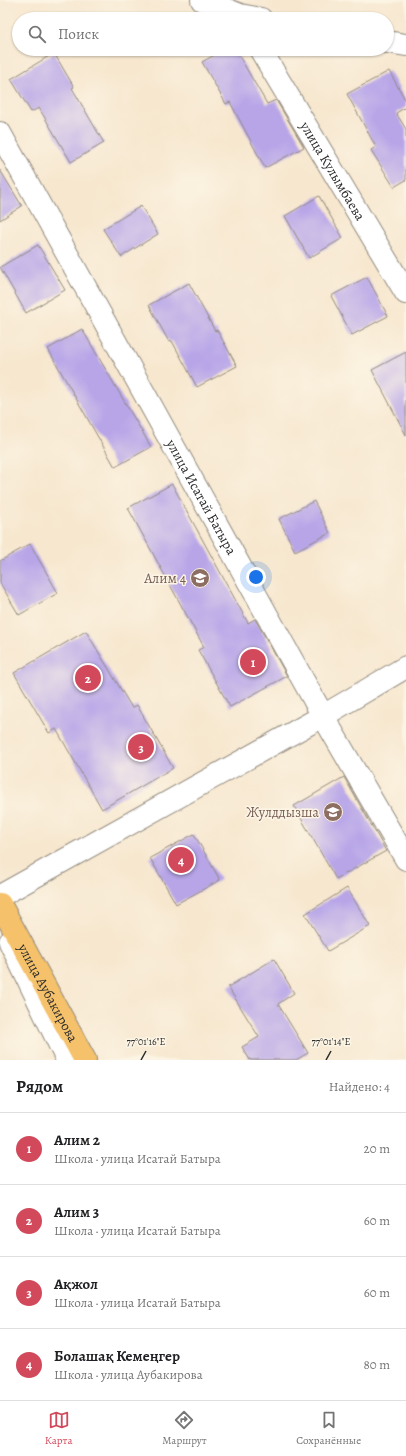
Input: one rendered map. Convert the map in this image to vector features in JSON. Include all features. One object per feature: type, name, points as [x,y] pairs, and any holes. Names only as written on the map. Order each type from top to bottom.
[{"type":"main road","name":"улица Аубакирова","points":[[0,904],[84,1060]]},
{"type":"street","points":[[202,0],[230,12]]},
{"type":"street","points":[[394,43],[406,45]]},
{"type":"street","name":"улица Кулымбаева","points":[[264,56],[406,293]]},
{"type":"street","name":"улица Исатай Батыра","points":[[0,134],[323,716],[406,859]]},
{"type":"street","points":[[0,896],[323,716],[406,667]]},
{"type":"street","points":[[0,922],[67,1060]]},
{"type":"building","points":[[49,56],[56,56],[74,87],[72,88],[104,143],[71,162],[39,108],[31,112],[11,79]]},
{"type":"building","points":[[213,56],[239,56],[267,104],[276,100],[304,147],[265,168],[230,102],[226,104],[202,62]]},
{"type":"building","points":[[389,71],[406,101],[406,107],[396,113],[406,129],[406,180],[394,187],[371,150],[376,147],[347,94]]},
{"type":"building","points":[[0,170],[22,206],[0,220]]},
{"type":"building","points":[[319,196],[343,238],[309,258],[285,216]]},
{"type":"building","points":[[141,206],[158,234],[121,257],[103,229]]},
{"type":"building","points":[[38,245],[65,290],[26,313],[0,267]]},
{"type":"building","points":[[367,277],[388,316],[352,335],[331,296]]},
{"type":"building","points":[[189,283],[215,331],[217,330],[237,366],[197,387],[172,341],[169,342],[149,305]]},
{"type":"building","points":[[82,329],[151,447],[115,467],[48,349]]},
{"type":"building","points":[[406,352],[406,435],[372,370]]},
{"type":"building","points":[[172,484],[248,623],[255,619],[287,676],[230,707],[198,650],[204,647],[128,508]]},
{"type":"building","points":[[314,501],[330,533],[295,551],[279,519]]},
{"type":"building","points":[[30,544],[58,593],[19,615],[0,583],[0,561]]},
{"type":"building","points":[[86,631],[132,708],[137,705],[173,768],[102,809],[56,729],[49,733],[14,673]]},
{"type":"building","points":[[344,777],[386,851],[336,879],[294,806]]},
{"type":"building","points":[[194,834],[220,880],[176,904],[150,858]]},
{"type":"building","points":[[347,888],[370,926],[328,951],[305,914]]},
{"type":"building","points":[[274,959],[294,993],[278,1004],[308,1053],[296,1060],[250,1060],[242,1047],[259,1037],[228,987]]},
{"type":"place","name":"Алим 4","points":[[200,578]]},
{"type":"place","name":"Алим 2","points":[[253,662]]},
{"type":"place","name":"Алим 3","points":[[88,678]]},
{"type":"place","name":"Ақжол","points":[[141,747]]},
{"type":"place","name":"Жулддызша","points":[[333,812]]},
{"type":"place","name":"Болашақ Кемеңгер","points":[[181,860]]}]
